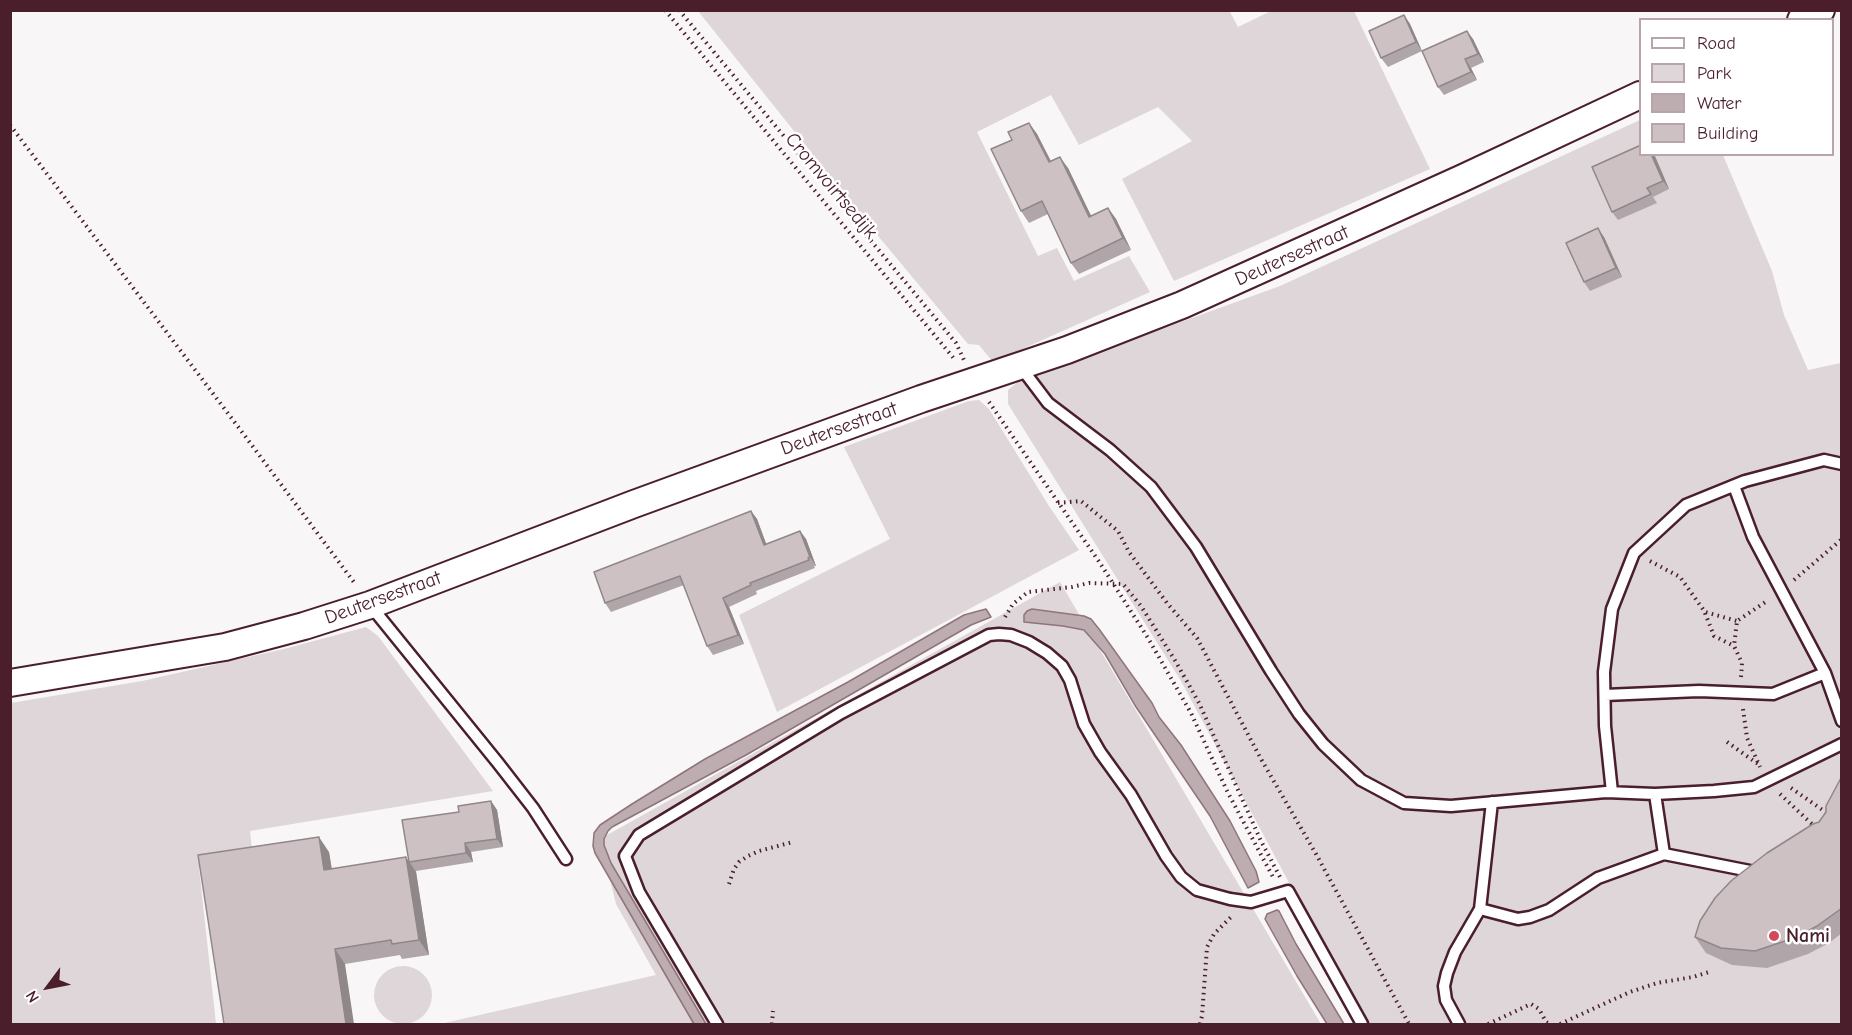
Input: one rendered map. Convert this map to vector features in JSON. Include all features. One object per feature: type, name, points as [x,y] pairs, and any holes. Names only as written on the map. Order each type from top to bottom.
[{"type":"street","points":[[1805,18],[1821,10]]},
{"type":"street","name":"Deutersestraat","points":[[10,683],[225,647],[304,626],[370,605],[634,504],[921,399],[1067,350],[1182,305],[1639,96]]},
{"type":"lane","points":[[1020,366],[1048,403],[1110,450],[1151,487],[1196,547],[1271,671],[1299,714],[1323,744],[1361,780],[1404,803],[1451,806],[1612,792],[1655,794],[1754,787],[1842,744]]},
{"type":"lane","points":[[1612,792],[1605,726],[1604,672],[1612,609],[1634,553],[1686,505],[1745,481],[1824,460],[1842,464]]},
{"type":"lane","points":[[1734,486],[1753,537],[1825,673],[1842,721]]},
{"type":"lane","points":[[370,605],[519,790],[566,859]]},
{"type":"lane","points":[[717,1024],[639,892],[625,856],[639,835],[841,713],[989,635],[999,634],[1011,635],[1029,642],[1062,666],[1070,680],[1084,724],[1181,877],[1197,890],[1216,897],[1251,902],[1285,892],[1362,1024]]},
{"type":"lane","points":[[1605,695],[1699,691],[1773,694],[1825,673]]},
{"type":"lane","points":[[1655,794],[1664,854]]},
{"type":"lane","points":[[1459,1024],[1446,1000],[1445,979],[1455,952],[1480,909],[1492,802]]},
{"type":"lane","points":[[1480,909],[1518,919],[1530,917],[1548,910],[1598,878],[1664,854],[1755,872],[1771,861]]},
{"type":"path","name":"Cromvoirtsedijk","points":[[665,10],[973,382]]},
{"type":"path","points":[[679,10],[957,343],[973,382],[1039,472],[1148,638],[1191,712],[1228,794],[1285,892]]},
{"type":"path","points":[[10,125],[204,380],[370,605]]},
{"type":"path","points":[[1058,503],[1081,501],[1118,531],[1129,552],[1167,603],[1197,638],[1261,759],[1409,1024]]},
{"type":"path","points":[[1634,553],[1680,577],[1705,612],[1714,636],[1734,646]]},
{"type":"path","points":[[989,635],[998,627],[1013,604],[1028,592],[1089,583],[1123,584],[1141,606],[1199,703],[1260,842],[1285,892]]},
{"type":"path","points":[[1705,612],[1737,621]]},
{"type":"path","points":[[729,884],[734,869],[748,856],[793,842]]},
{"type":"path","points":[[1200,1024],[1207,947],[1214,934],[1224,923],[1251,902]]},
{"type":"path","points":[[1560,1024],[1630,992],[1657,983],[1693,977],[1712,970]]},
{"type":"path","points":[[1488,1024],[1531,1004],[1539,1009],[1546,1022],[1550,1024]]},
{"type":"path","points":[[772,1011],[772,1024]]},
{"type":"green space","points":[[1229,10],[1238,27],[1271,11],[1354,11],[1430,169],[1174,281],[1122,179],[1192,141],[1158,107],[1079,145],[1051,95],[977,132],[1038,256],[1057,248],[1074,281],[1129,256],[1150,292],[993,362],[979,345],[968,344],[874,231],[698,11]]},
{"type":"green space","points":[[1639,120],[1639,156],[1723,156],[1772,271],[1784,315],[1808,370],[1841,363],[1841,1024],[1368,1024],[1324,948],[1181,681],[1008,404],[1008,390],[1019,381],[1280,286]]},
{"type":"green space","points":[[979,400],[989,409],[1079,550],[777,712],[739,615],[890,539],[844,447],[969,401]]},
{"type":"green space","points":[[1060,582],[1321,1024],[440,1024],[656,975],[616,904],[600,839]]},
{"type":"green space","points":[[366,627],[378,636],[493,791],[250,831],[253,859],[199,868],[216,1024],[11,1024],[11,703],[142,681],[284,649]]},
{"type":"green space","points":[[397,966],[409,966],[424,974],[432,989],[432,1001],[424,1016],[409,1024],[397,1024],[382,1016],[374,1001],[374,989],[382,974]]},
{"type":"water","points":[[986,609],[991,617],[971,625],[746,755],[608,831],[604,845],[611,863],[706,1024],[694,1024],[595,853],[594,833],[600,825],[705,759],[848,682],[964,615]]},
{"type":"water","points":[[1032,609],[1091,619],[1181,745],[1230,821],[1256,871],[1259,882],[1248,888],[1210,816],[1136,707],[1105,654],[1084,630],[1024,622],[1024,615]]},
{"type":"water","points":[[1277,910],[1344,1024],[1327,1024],[1297,976],[1265,919],[1267,914]]},
{"type":"building","points":[[1404,15],[1416,42],[1381,58],[1369,31]]},
{"type":"building","points":[[1467,31],[1478,54],[1465,59],[1471,72],[1438,87],[1422,51]]},
{"type":"building","points":[[1029,123],[1049,162],[1060,157],[1089,217],[1108,208],[1123,238],[1071,263],[1042,201],[1021,211],[991,149],[1012,140],[1008,132]]},
{"type":"building","points":[[1639,146],[1639,156],[1652,156],[1663,181],[1647,188],[1651,194],[1612,212],[1592,167]]},
{"type":"building","points":[[1598,228],[1616,268],[1584,282],[1566,243]]},
{"type":"building","points":[[751,511],[764,545],[800,531],[810,557],[809,560],[750,583],[751,585],[723,598],[738,635],[707,646],[680,576],[605,603],[594,572]]},
{"type":"building","points":[[1842,776],[1842,908],[1797,937],[1755,951],[1721,948],[1695,937],[1700,921],[1715,898],[1731,881],[1767,853],[1819,822]]},
{"type":"building","points":[[491,801],[497,839],[465,843],[466,853],[409,862],[402,820],[459,812],[458,806]]},
{"type":"building","points":[[319,837],[324,870],[406,857],[419,940],[392,944],[391,940],[335,949],[346,1024],[224,1024],[198,855]]},
{"type":"place","name":"Nami","points":[[1774,936]]}]
